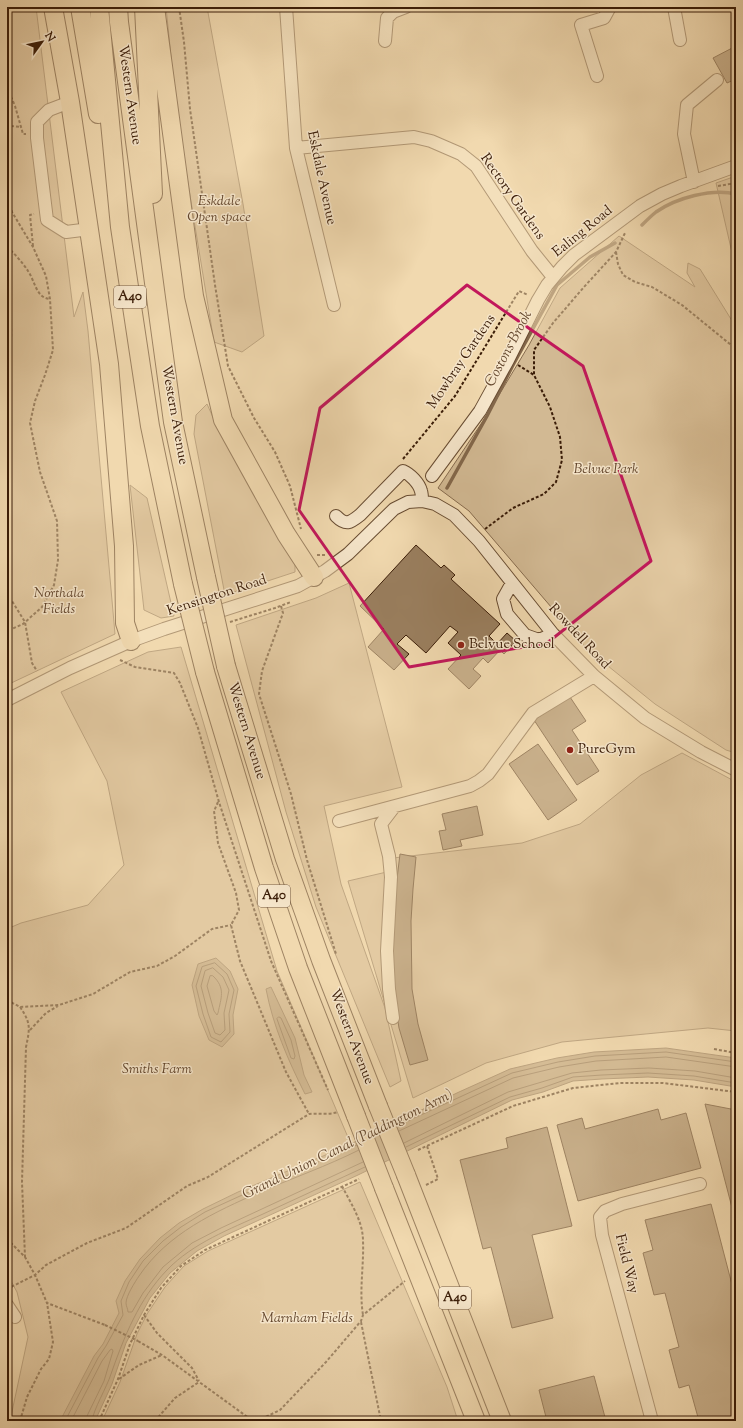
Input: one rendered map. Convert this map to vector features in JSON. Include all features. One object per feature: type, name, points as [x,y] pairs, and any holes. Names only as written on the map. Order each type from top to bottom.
[{"type":"highway","points":[[53,7],[70,102],[110,364],[124,546],[125,623],[131,641]]},
{"type":"highway","name":"A40","points":[[80,7],[90,69],[120,227]]},
{"type":"highway","name":"Western Avenue","points":[[99,7],[120,227],[150,426],[183,584],[204,672],[264,868],[348,1116],[384,1188],[476,1421]]},
{"type":"highway","name":"Western Avenue","points":[[118,7],[159,320],[174,422],[226,666],[285,859],[321,960],[502,1421]]},
{"type":"highway","name":"A40","points":[[144,7],[159,320]]},
{"type":"highway","points":[[155,7],[194,296],[223,420],[286,534],[314,577]]},
{"type":"street","name":"Eskdale Avenue","points":[[286,7],[296,148],[334,306]]},
{"type":"street","points":[[385,41],[387,18],[393,12],[406,7]]},
{"type":"street","points":[[597,76],[581,24],[604,18],[610,7]]},
{"type":"street","points":[[674,7],[680,40]]},
{"type":"street","points":[[694,182],[684,134],[687,105],[717,80]]},
{"type":"street","points":[[70,102],[49,110],[37,122],[47,220],[66,232],[90,229]]},
{"type":"street","name":"Rectory Gardens","points":[[296,148],[414,137],[431,141],[461,154],[476,166],[532,251],[553,277]]},
{"type":"street","name":"Ealing Road","points":[[432,476],[480,410],[508,360],[538,300],[553,277],[574,255],[640,206],[662,194],[736,166]]},
{"type":"street","points":[[336,516],[348,523],[360,516],[403,471],[407,473],[420,487],[422,501]]},
{"type":"street","name":"Kensington Road","points":[[7,700],[42,681],[131,641],[287,590],[314,577],[348,554],[394,509],[408,502],[422,501]]},
{"type":"street","name":"Rowdell Road","points":[[422,501],[435,504],[454,515],[472,534],[553,634],[594,676],[645,718],[701,752],[736,770]]},
{"type":"street","points":[[512,583],[503,599],[507,614],[525,635],[539,640],[553,634]]},
{"type":"street","points":[[339,821],[470,786],[479,781],[488,774],[533,713],[594,676]]},
{"type":"street","points":[[393,1018],[389,989],[387,951],[391,877],[389,856],[380,824],[394,807]]},
{"type":"street","name":"Field Way","points":[[652,1421],[602,1235],[600,1217],[604,1211],[622,1204],[700,1184]]},
{"type":"street","points":[[7,1305],[15,1318]]},
{"type":"path","points":[[179,7],[184,42],[190,110],[228,366],[254,418],[282,465],[290,486],[302,533]]},
{"type":"path","points":[[7,89],[11,126],[7,159]]},
{"type":"path","points":[[7,89],[15,106],[23,134],[37,133]]},
{"type":"path","points":[[11,126],[21,127]]},
{"type":"path","points":[[716,187],[736,183]]},
{"type":"path","points":[[7,196],[12,212],[33,247],[46,276],[50,299],[52,350],[45,375],[34,401],[30,423],[40,472],[58,521],[58,560],[54,585],[42,607],[25,622],[7,632]]},
{"type":"path","points":[[30,215],[33,247]]},
{"type":"path","points":[[480,533],[513,508],[544,494],[556,482],[562,460],[560,437],[550,407],[534,375],[534,350],[553,323],[616,252],[625,233]]},
{"type":"path","points":[[7,247],[28,271],[40,295],[45,299],[50,299]]},
{"type":"path","points":[[616,252],[622,276],[652,287],[682,305],[736,349]]},
{"type":"path","name":"Mowbray Gardens","points":[[404,458],[455,396],[519,290],[538,300]]},
{"type":"path","points":[[7,304],[11,319],[11,333],[10,354],[7,364]]},
{"type":"path","points":[[519,365],[534,375]]},
{"type":"path","points":[[315,554],[329,554]]},
{"type":"path","points":[[7,592],[25,622],[32,662],[42,681]]},
{"type":"path","points":[[275,608],[281,606],[283,613],[262,671],[259,694],[291,794],[307,860],[337,956]]},
{"type":"path","points":[[120,660],[135,667],[174,673],[180,683],[198,728],[219,802],[271,960],[328,1090]]},
{"type":"path","points":[[219,802],[214,811],[218,843],[236,894],[239,910],[231,925],[240,961],[286,1072],[309,1114]]},
{"type":"path","points":[[29,1031],[46,1013],[59,1005],[93,994],[130,972],[157,966],[175,956],[212,929],[231,925]]},
{"type":"path","points":[[7,1000],[20,1007],[28,1019],[29,1031],[26,1047],[22,1182],[25,1257]]},
{"type":"path","points":[[20,1007],[59,1005]]},
{"type":"path","points":[[714,1049],[736,1053]]},
{"type":"path","points":[[418,1150],[513,1106],[573,1088],[620,1083],[663,1083],[736,1092]]},
{"type":"path","points":[[7,1289],[35,1275],[46,1266],[87,1242],[126,1228],[187,1186],[208,1177],[309,1114],[331,1114],[338,1112],[348,1116]]},
{"type":"path","points":[[425,1185],[438,1179],[427,1146]]},
{"type":"path","points":[[99,1421],[118,1379],[130,1344],[144,1315],[161,1288],[181,1266],[205,1250],[359,1179]]},
{"type":"path","points":[[257,1421],[280,1410],[326,1362],[361,1321],[363,1315],[360,1299],[363,1240],[356,1212],[342,1186]]},
{"type":"path","points":[[7,1239],[25,1257],[35,1275],[47,1303],[53,1342],[49,1359],[37,1376],[27,1398],[20,1421]]},
{"type":"path","points":[[363,1315],[407,1279]]},
{"type":"path","points":[[47,1303],[105,1325],[138,1341],[162,1355],[253,1421]]},
{"type":"path","points":[[144,1315],[157,1333],[192,1368],[199,1382]]},
{"type":"path","points":[[361,1321],[381,1421]]},
{"type":"path","points":[[118,1379],[139,1366],[162,1355]]},
{"type":"path","points":[[155,1421],[175,1398],[199,1382]]},
{"type":"highlighted area","points":[[467,285],[583,366],[651,561],[547,643],[409,667],[299,510],[320,408]]},
{"type":"green space","name":"Northala Fields","points":[[7,7],[36,7],[74,317],[83,292],[88,331],[115,634],[7,685]]},
{"type":"green space","name":"Eskdale Open space","points":[[166,7],[207,7],[243,204],[264,336],[242,352],[214,342],[177,116]]},
{"type":"green space","points":[[736,176],[736,257],[733,257],[716,183]]},
{"type":"green space","name":"Belvue Park","points":[[619,236],[695,287],[687,273],[688,263],[700,269],[736,325],[736,753],[726,750],[655,704],[587,649],[469,511],[438,488],[487,415],[529,345],[560,288]]},
{"type":"green space","points":[[207,404],[216,424],[295,564],[295,572],[225,595],[194,434],[196,415]]},
{"type":"green space","points":[[130,485],[147,498],[174,616],[161,618],[144,610]]},
{"type":"green space","points":[[349,583],[402,787],[324,806],[341,884],[385,1008],[401,1081],[390,1087],[316,907],[286,812],[236,625],[316,598]]},
{"type":"green space","name":"Smiths Farm","points":[[181,647],[277,971],[353,1149],[224,1204],[118,1321],[61,1421],[10,1421],[28,1337],[17,1292],[7,1274],[7,929],[21,923],[88,905],[124,865],[107,781],[61,692],[148,652]]},
{"type":"green space","points":[[682,753],[736,782],[736,1031],[708,1028],[562,1042],[486,1063],[413,1098],[348,881],[391,871],[393,858],[522,843],[580,824],[641,775]]},
{"type":"green space","name":"Marnham Fields","points":[[360,1182],[447,1387],[458,1421],[102,1421],[120,1382],[137,1334],[147,1314],[165,1287],[184,1266],[208,1251]]},
{"type":"water","points":[[216,958],[230,971],[238,989],[233,1015],[234,1034],[222,1047],[209,1040],[199,1016],[192,985],[198,964]]},
{"type":"water","points":[[271,987],[295,1038],[304,1075],[312,1092],[305,1094],[282,1043],[266,989]]},
{"type":"water","points":[[666,1048],[736,1058],[736,1087],[694,1080],[648,1077],[573,1081],[543,1092],[512,1100],[358,1175],[224,1236],[197,1251],[170,1273],[150,1298],[126,1343],[112,1384],[95,1421],[60,1421],[94,1356],[103,1344],[119,1313],[116,1301],[125,1281],[140,1259],[160,1238],[179,1223],[203,1209],[238,1192],[342,1148],[510,1069],[557,1058],[594,1052]]},
{"type":"building","points":[[736,46],[736,79],[727,83],[713,58]]},
{"type":"building","points":[[416,545],[441,568],[444,565],[455,575],[451,579],[500,624],[489,636],[497,644],[507,633],[516,641],[504,654],[500,650],[488,663],[483,658],[473,669],[481,676],[469,689],[448,669],[461,655],[448,643],[458,632],[450,626],[426,653],[406,635],[397,644],[409,654],[394,670],[368,647],[384,629],[360,606]]},
{"type":"building","name":"PureGym","points":[[570,697],[586,721],[572,730],[599,771],[577,785],[534,720]]},
{"type":"building","points":[[538,744],[577,800],[548,820],[509,764]]},
{"type":"building","points":[[477,806],[483,835],[460,840],[462,846],[443,850],[439,831],[446,830],[442,814]]},
{"type":"building","points":[[400,854],[416,857],[411,921],[412,989],[418,1024],[428,1060],[410,1065],[399,1028],[393,990],[392,920]]},
{"type":"building","points":[[705,1104],[736,1110],[736,1223]]},
{"type":"building","points":[[658,1109],[661,1120],[686,1113],[701,1168],[578,1201],[557,1125],[582,1118],[585,1129]]},
{"type":"building","points":[[547,1127],[572,1226],[532,1235],[553,1318],[512,1328],[491,1247],[483,1249],[460,1160],[508,1148],[506,1138]]},
{"type":"building","points":[[711,1204],[736,1300],[736,1421],[699,1421],[689,1385],[679,1388],[669,1350],[679,1347],[665,1293],[654,1295],[643,1253],[653,1250],[645,1220]]},
{"type":"building","points":[[594,1376],[606,1421],[547,1421],[539,1390]]},
{"type":"waterway","name":"Costons Brook","points":[[642,225],[656,212],[674,202],[705,193],[726,192],[736,194]]},
{"type":"waterway","name":"Costons Brook","points":[[447,488],[557,285],[590,257],[615,243]]},
{"type":"place","name":"Belvue School","points":[[461,645]]},
{"type":"place","name":"PureGym","points":[[570,750]]},
{"type":"water label","name":"Grand Union Canal (Paddington Arm)","points":[[348,1145]]}]
